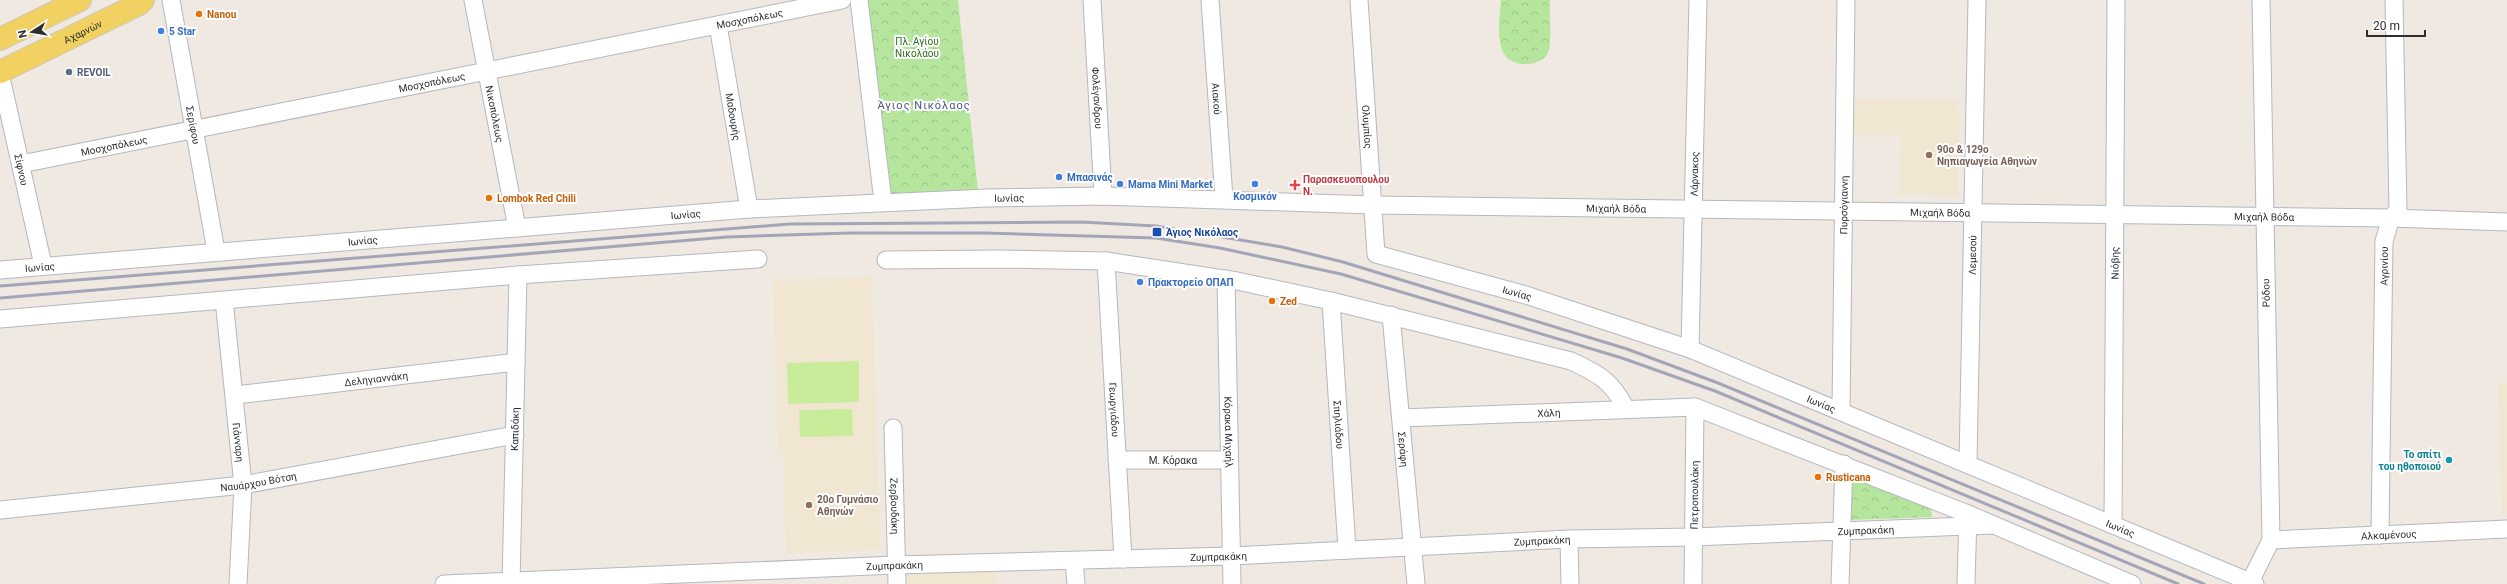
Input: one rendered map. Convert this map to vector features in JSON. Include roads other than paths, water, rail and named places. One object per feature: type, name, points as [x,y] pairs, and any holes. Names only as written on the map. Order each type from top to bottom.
[{"type":"main road","points":[[0,39],[80,0]]},
{"type":"main road","name":"Αχαρνών","points":[[0,73],[139,4],[143,0]]},
{"type":"street","name":"Σερίφου","points":[[171,0],[216,251]]},
{"type":"street","name":"Νικοπόλεως","points":[[473,0],[517,228]]},
{"type":"street","name":"Μοσχοπόλεως","points":[[21,164],[718,25],[773,7],[842,0]]},
{"type":"street","points":[[859,0],[882,202]]},
{"type":"street","name":"Φολέγανδρου","points":[[1092,0],[1103,196]]},
{"type":"street","name":"Αιακού","points":[[1210,0],[1224,198]]},
{"type":"street","name":"Ολυμπίας","points":[[1359,0],[1376,254]]},
{"type":"street","name":"Λάρνακος","points":[[1690,349],[1698,0]]},
{"type":"street","name":"Πυρσόγιαννη","points":[[1841,410],[1846,0]]},
{"type":"street","name":"Λεμεσού","points":[[1968,463],[1976,0]]},
{"type":"street","name":"Νιόβης","points":[[2113,525],[2116,0]]},
{"type":"street","name":"Ρόδου","points":[[2253,583],[2271,540],[2261,0]]},
{"type":"street","name":"Αγρινίου","points":[[2380,535],[2384,241],[2391,218],[2398,210],[2394,0]]},
{"type":"street","name":"Μαδουρής","points":[[718,25],[749,209]]},
{"type":"street","name":"Σίφνου","points":[[0,73],[44,265]]},
{"type":"street","name":"Ιωνίας","points":[[0,270],[44,265],[749,209],[882,202],[1103,196],[1224,198],[1373,205]]},
{"type":"street","name":"Μιχαήλ Βόδα","points":[[1373,205],[2391,218],[2507,222]]},
{"type":"street","name":"Ιωνίας","points":[[1376,254],[1529,296],[1690,349],[1841,410],[2253,583]]},
{"type":"street","points":[[886,260],[998,258],[1106,261],[1226,279],[1391,315],[1570,361],[1600,374],[1618,392],[1626,409]]},
{"type":"street","points":[[0,319],[518,275],[758,259]]},
{"type":"street","name":"Γεωργιάδου","points":[[1106,261],[1123,559]]},
{"type":"street","name":"Καπιδάκη","points":[[511,582],[518,275]]},
{"type":"street","name":"Κόρακα Μιχαήλ","points":[[1226,279],[1232,584]]},
{"type":"street","name":"Γιάνναρη","points":[[224,300],[236,395],[243,485],[238,584]]},
{"type":"street","name":"Σπηλιάδου","points":[[1331,301],[1347,550]]},
{"type":"street","name":"Σεράφη","points":[[1391,315],[1402,418],[1416,584]]},
{"type":"street","name":"Δεληγιαννάκη","points":[[236,395],[516,362]]},
{"type":"street","points":[[1696,407],[1844,464],[1967,520],[1993,525],[2132,584]]},
{"type":"street","name":"Χάλη","points":[[1402,418],[1696,407]]},
{"type":"street","name":"Πετροπουλάκη","points":[[1693,584],[1696,407]]},
{"type":"street","name":"Ζερβουδάκη","points":[[893,428],[897,584]]},
{"type":"street","name":"Ναυάρχου Βότση","points":[[0,510],[243,485],[515,435]]},
{"type":"street","name":"Μ. Κόρακα","points":[[1117,460],[1229,460]]},
{"type":"street","points":[[1840,584],[1844,464]]},
{"type":"street","points":[[1966,584],[1967,520]]},
{"type":"street","name":"Ζυμπρακάκη","points":[[444,584],[770,578],[896,565],[1231,556],[1569,539],[1693,537],[1841,531],[1967,520]]},
{"type":"street","name":"Αλκαμένους","points":[[2271,540],[2507,529]]},
{"type":"street","points":[[1569,539],[1570,584]]},
{"type":"street","points":[[1074,561],[1076,584]]},
{"type":"railway","points":[[0,286],[790,224],[1081,222],[1156,226],[1282,247],[1343,262],[1627,349],[1718,383],[2204,584]]},
{"type":"railway","points":[[0,298],[727,237],[850,233],[986,233],[1156,238],[1220,248],[1341,274],[1622,358],[1715,391],[2178,584]]},
{"type":"place","name":"Nanou","points":[[199,14]]},
{"type":"place","name":"5 Star","points":[[161,31]]},
{"type":"place","name":"REVOIL","points":[[69,72]]},
{"type":"place","name":"90ο & 129ο Νηπιαγωγεία Αθηνών","points":[[1929,155]]},
{"type":"place","name":"Μπασινάς","points":[[1059,177]]},
{"type":"place","name":"Mama Mini Market","points":[[1120,184]]},
{"type":"place","name":"Κοσμικόν","points":[[1255,184]]},
{"type":"place","name":"Παρασκευοπουλου Ν.","points":[[1295,185]]},
{"type":"place","name":"Lombok Red Chili","points":[[489,198]]},
{"type":"place","name":"Άγιος Νικόλαος","points":[[1157,232]]},
{"type":"place","name":"Πρακτορείο ΟΠΑΠ","points":[[1140,282]]},
{"type":"place","name":"Zed","points":[[1272,301]]},
{"type":"place","name":"Το σπίτι του ηθοποιού","points":[[2449,460]]},
{"type":"place","name":"Rusticana","points":[[1818,477]]},
{"type":"place","name":"20ο Γυμνάσιο Αθηνών","points":[[809,505]]},
{"type":"district","name":"Άγιος Νικόλαος","points":[[924,105]]},
{"type":"park label","name":"Πλ. Αγίου Νικολάου","points":[[917,46]]}]
